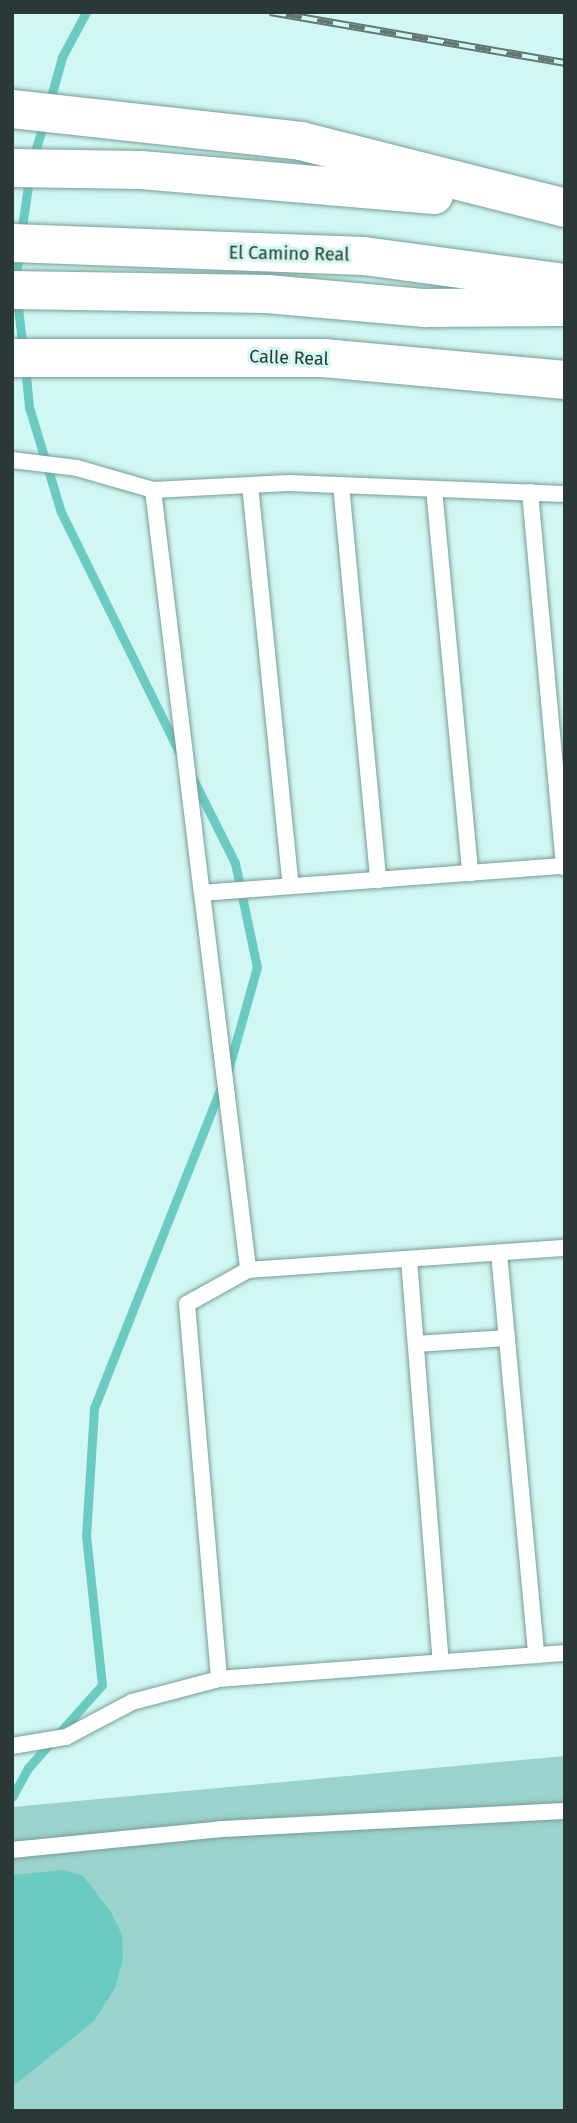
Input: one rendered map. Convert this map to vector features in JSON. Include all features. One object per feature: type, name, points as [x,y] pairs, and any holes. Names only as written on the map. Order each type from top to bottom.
[{"type":"main road","points":[[12,108],[301,141],[565,209]]},
{"type":"main road","points":[[12,168],[300,181],[565,209]]},
{"type":"main road","name":"El Camino Real","points":[[12,243],[365,256],[565,283]]},
{"type":"main road","points":[[12,290],[267,294],[425,308],[565,307]]},
{"type":"main road","name":"Calle Real","points":[[12,358],[323,358],[565,380]]},
{"type":"lane","points":[[12,460],[77,468],[153,490],[250,485],[341,485],[565,494]]},
{"type":"lane","points":[[250,485],[291,886]]},
{"type":"lane","points":[[341,485],[378,880]]},
{"type":"lane","points":[[434,489],[470,873]]},
{"type":"lane","points":[[153,490],[248,1270]]},
{"type":"lane","points":[[202,893],[564,867],[530,492]]},
{"type":"lane","points":[[219,1679],[187,1304],[248,1270],[565,1248]]},
{"type":"lane","points":[[499,1253],[536,1655]]},
{"type":"lane","points":[[409,1259],[442,1662]]},
{"type":"lane","points":[[416,1344],[507,1338]]},
{"type":"lane","points":[[12,1746],[66,1737],[132,1702],[219,1679],[565,1653]]},
{"type":"lane","points":[[12,1850],[221,1829],[565,1811]]},
{"type":"shaded area","points":[[565,1756],[565,2111],[12,2111],[12,1807]]},
{"type":"shaded area","points":[[64,1870],[83,1876],[111,1912],[122,1935],[123,1958],[115,1988],[94,2021],[12,2087],[12,1875]]},
{"type":"waterway","points":[[49,104],[62,57],[86,12]]},
{"type":"waterway","points":[[33,158],[44,121]]},
{"type":"waterway","points":[[21,234],[29,179]]},
{"type":"waterway","points":[[15,283],[19,251]]},
{"type":"waterway","points":[[17,300],[23,349]]},
{"type":"waterway","points":[[25,366],[29,407],[61,512],[181,756]]},
{"type":"waterway","points":[[191,775],[235,863],[257,967],[228,1070]]},
{"type":"waterway","points":[[12,1797],[28,1768],[102,1685],[86,1536],[94,1408],[223,1083]]},
{"type":"railway","points":[[270,12],[565,63]]}]
